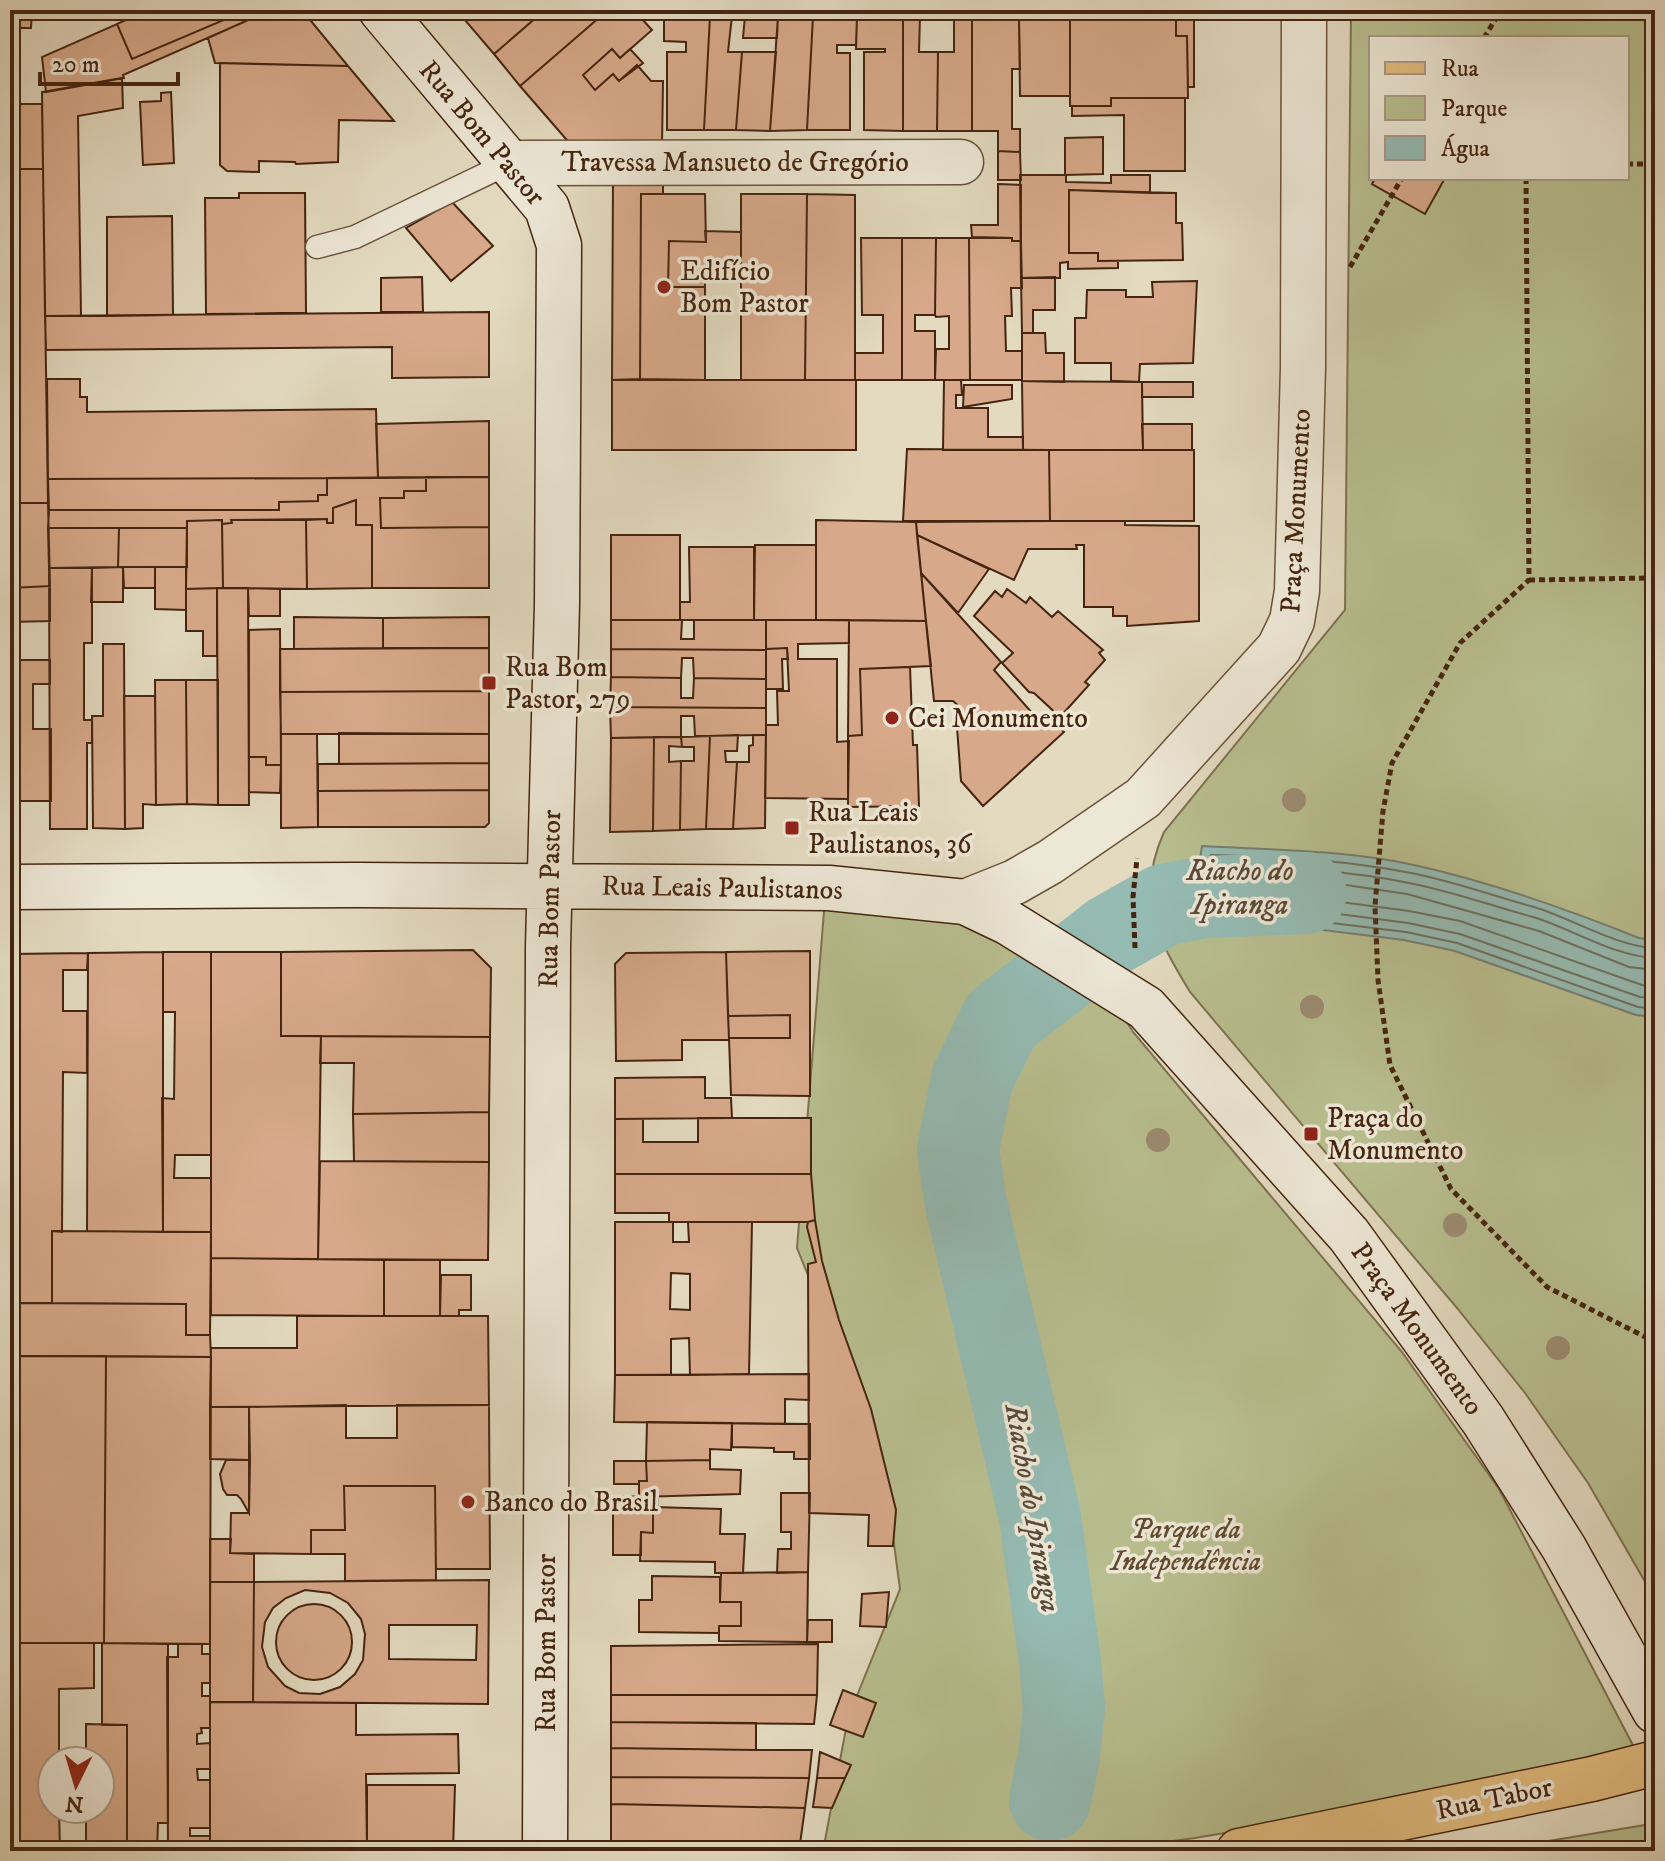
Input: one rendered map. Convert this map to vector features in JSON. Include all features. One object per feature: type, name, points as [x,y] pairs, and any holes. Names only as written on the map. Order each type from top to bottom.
[{"type":"main road","name":"Rua Bom Pastor","points":[[381,10],[547,208],[559,245],[557,604],[549,886],[545,1851]]},
{"type":"main road","name":"Praça Monumento","points":[[965,902],[1015,882],[1050,862],[1143,798],[1279,648],[1292,621],[1297,591],[1303,358],[1304,10]]},
{"type":"main road","name":"Travessa Mansueto de Gregório","points":[[509,163],[961,162]]},
{"type":"main road","name":"Rua Leais Paulistanos","points":[[10,887],[829,888],[965,902],[1009,923],[1121,993]]},
{"type":"main road","name":"Praça Monumento","points":[[1121,993],[1146,1008],[1349,1235],[1483,1420],[1564,1548],[1655,1711]]},
{"type":"main road","name":"Rua Tabor","points":[[1239,1851],[1577,1782],[1655,1763]]},
{"type":"lane","points":[[317,247],[355,237],[509,163]]},
{"type":"path","points":[[1485,36],[1501,10]]},
{"type":"path","points":[[1629,164],[1655,164]]},
{"type":"path","points":[[1526,180],[1529,580]]},
{"type":"path","points":[[1655,581],[1649,578],[1529,580],[1460,643],[1392,763],[1383,811],[1375,906],[1378,980],[1390,1065],[1451,1189],[1547,1287],[1655,1342]]},
{"type":"path","points":[[1133,897],[1134,944]]},
{"type":"green space","points":[[1351,10],[1655,10],[1655,1599],[1588,1483],[1525,1393],[1190,992],[1168,953],[1153,915],[1151,877],[1164,832],[1345,610]]},
{"type":"green space","name":"Parque da Independência","points":[[825,899],[985,915],[1107,991],[1133,1032],[1402,1352],[1499,1489],[1636,1751],[1611,1768],[1195,1838],[1098,1851],[823,1851],[848,1718],[900,1589],[883,1461],[797,1248]]},
{"type":"green space","points":[[1655,1823],[1655,1851],[1487,1851],[1651,1824]]},
{"type":"water","name":"Riacho do Ipiranga","points":[[1202,846],[1335,853],[1414,865],[1500,888],[1639,938],[1655,940],[1655,1017],[1636,1015],[1455,951],[1404,940],[1315,929],[1189,928]]},
{"type":"building","points":[[10,10],[32,10],[31,28],[10,28]]},
{"type":"building","points":[[147,10],[270,10],[244,22],[240,13],[132,59],[117,24]]},
{"type":"building","points":[[270,10],[302,10],[348,66],[215,63],[208,38]]},
{"type":"building","points":[[456,10],[475,10],[464,19]]},
{"type":"building","points":[[475,10],[545,10],[494,54],[464,19]]},
{"type":"building","points":[[545,10],[608,10],[520,86],[494,54]]},
{"type":"building","points":[[608,10],[652,10],[642,19],[652,30],[620,58],[612,49],[583,75],[595,90],[613,74],[619,81],[637,65],[651,81],[663,81],[662,145],[572,146],[520,86]]},
{"type":"building","points":[[658,10],[689,10],[689,16],[664,16]]},
{"type":"building","points":[[742,10],[756,10],[756,16],[742,16]]},
{"type":"building","points":[[756,10],[788,10],[787,16],[756,16]]},
{"type":"building","points":[[788,10],[820,10],[820,16],[787,16]]},
{"type":"building","points":[[820,10],[853,10],[853,17],[820,16]]},
{"type":"building","points":[[853,10],[886,10],[886,16],[853,17]]},
{"type":"building","points":[[886,10],[907,10],[907,17],[886,16]]},
{"type":"building","points":[[920,10],[952,10],[952,17],[920,16]]},
{"type":"building","points":[[952,10],[986,10],[986,17],[952,17]]},
{"type":"building","points":[[986,10],[1023,10],[1023,19],[986,17]]},
{"type":"building","points":[[1023,10],[1070,10],[1070,96],[1020,96],[1019,20],[1023,19]]},
{"type":"building","points":[[1070,10],[1176,10],[1176,36],[1187,36],[1188,98],[1111,98],[1111,106],[1070,106]]},
{"type":"building","points":[[1176,10],[1194,10],[1194,87],[1188,87],[1187,36],[1176,36]]},
{"type":"building","points":[[240,13],[244,22],[123,75],[124,78],[46,92],[42,57],[117,24],[132,59]]},
{"type":"building","points":[[664,16],[710,16],[704,130],[667,130],[667,52],[686,52],[686,42],[664,41]]},
{"type":"building","points":[[710,16],[732,16],[728,52],[742,52],[736,130],[704,130]]},
{"type":"building","points":[[745,16],[778,16],[777,38],[743,38]]},
{"type":"building","points":[[778,16],[813,16],[807,130],[770,131]]},
{"type":"building","points":[[813,16],[857,16],[856,45],[837,45],[837,53],[850,53],[850,130],[807,130]]},
{"type":"building","points":[[857,16],[903,16],[903,131],[864,130],[864,52],[885,52],[885,49],[856,49]]},
{"type":"building","points":[[903,16],[920,16],[919,52],[938,52],[937,131],[903,131]]},
{"type":"building","points":[[954,17],[972,17],[972,131],[937,131],[938,52],[954,52]]},
{"type":"building","points":[[972,17],[1019,17],[1020,69],[1012,69],[1012,129],[1020,129],[1020,152],[998,151],[998,131],[972,131]]},
{"type":"building","points":[[612,49],[620,58],[630,49],[643,63],[619,81],[613,74],[595,90],[583,75]]},
{"type":"building","points":[[742,52],[776,52],[770,131],[736,130]]},
{"type":"building","points":[[220,63],[348,66],[394,121],[339,120],[338,162],[296,164],[259,161],[259,172],[227,171],[220,165]]},
{"type":"building","points":[[122,78],[123,108],[78,116],[81,316],[45,316],[42,92]]},
{"type":"building","points":[[171,92],[174,163],[143,165],[140,102],[161,101],[161,93]]},
{"type":"building","points":[[1111,98],[1185,98],[1185,171],[1124,171],[1124,115],[1072,116],[1072,106],[1111,106]]},
{"type":"building","points":[[10,104],[42,104],[43,169],[10,169]]},
{"type":"building","points":[[1103,137],[1103,174],[1065,175],[1065,138]]},
{"type":"building","points":[[998,151],[1020,152],[1021,180],[998,180]]},
{"type":"building","points":[[10,169],[43,169],[48,503],[10,503]]},
{"type":"building","points":[[1020,175],[1066,175],[1066,182],[1111,183],[1111,175],[1150,175],[1150,193],[1069,190],[1069,253],[1098,253],[1098,261],[1118,261],[1118,268],[1068,269],[1068,262],[1060,263],[1060,278],[1021,278]]},
{"type":"building","points":[[663,176],[663,194],[641,194],[640,379],[612,380],[613,177]]},
{"type":"building","points":[[1374,180],[1444,180],[1425,214],[1372,184]]},
{"type":"building","points":[[998,184],[1021,185],[1021,241],[972,237],[971,225],[998,225]]},
{"type":"building","points":[[1069,190],[1176,193],[1176,223],[1182,223],[1183,260],[1098,261],[1098,253],[1069,253]]},
{"type":"building","points":[[239,193],[305,193],[306,313],[206,314],[205,198],[239,198]]},
{"type":"building","name":"Edifício Bom Pastor","points":[[641,194],[705,194],[706,242],[669,241],[668,287],[705,287],[705,380],[640,379]]},
{"type":"building","points":[[741,194],[807,194],[805,380],[741,380]]},
{"type":"building","points":[[807,194],[855,195],[855,380],[805,380]]},
{"type":"building","points":[[452,202],[493,246],[451,281],[406,228]]},
{"type":"building","points":[[172,216],[173,315],[107,316],[107,217]]},
{"type":"building","points":[[705,231],[741,232],[741,267],[705,267],[705,287],[668,287],[669,241],[706,242]]},
{"type":"building","points":[[861,238],[902,238],[902,380],[855,380],[855,353],[883,353],[883,315],[862,315]]},
{"type":"building","points":[[902,238],[936,238],[935,315],[915,315],[915,331],[935,331],[935,380],[902,380]]},
{"type":"building","points":[[936,238],[969,238],[970,380],[935,380],[936,349],[949,349],[949,316],[935,315]]},
{"type":"building","points":[[969,238],[1012,238],[1012,241],[1021,241],[1022,288],[1011,288],[1012,316],[1005,316],[1006,351],[1022,351],[1022,380],[970,380]]},
{"type":"building","points":[[422,277],[423,312],[381,312],[381,278]]},
{"type":"building","points":[[1055,277],[1055,310],[1033,310],[1033,333],[1022,333],[1021,278]]},
{"type":"building","points":[[1197,281],[1193,363],[1140,364],[1139,382],[1111,381],[1111,363],[1075,363],[1075,318],[1086,318],[1087,290],[1126,290],[1126,297],[1153,297],[1152,282]]},
{"type":"building","points":[[489,312],[489,377],[392,378],[392,347],[46,350],[45,316]]},
{"type":"building","points":[[1022,333],[1045,333],[1046,353],[1064,353],[1064,382],[1022,381]]},
{"type":"building","points":[[47,379],[80,379],[80,397],[87,397],[87,412],[376,409],[378,478],[48,479]]},
{"type":"building","points":[[612,380],[856,380],[856,450],[612,450]]},
{"type":"building","points":[[944,380],[961,380],[962,395],[956,395],[956,408],[988,408],[988,437],[1023,437],[1023,450],[943,450]]},
{"type":"building","points":[[1022,381],[1142,382],[1143,450],[1023,450]]},
{"type":"building","points":[[1142,382],[1193,382],[1193,397],[1142,397]]},
{"type":"building","points":[[964,385],[1012,385],[1012,399],[963,407]]},
{"type":"building","points":[[489,421],[489,477],[378,478],[376,424]]},
{"type":"building","points":[[1142,424],[1192,424],[1192,450],[1143,450]]},
{"type":"building","points":[[907,449],[1049,450],[1050,521],[903,521]]},
{"type":"building","points":[[1049,450],[1194,450],[1194,521],[1050,521]]},
{"type":"building","points":[[426,477],[489,477],[489,527],[381,528],[380,498],[404,498],[404,491],[426,491]]},
{"type":"building","points":[[426,477],[426,491],[404,491],[404,498],[380,498],[381,528],[489,527],[489,588],[372,588],[372,525],[356,525],[356,500],[333,508],[333,523],[327,523],[327,519],[231,520],[232,523],[222,524],[222,520],[187,521],[187,528],[48,528],[49,510],[279,510],[279,502],[318,501],[318,495],[327,495],[327,478]]},
{"type":"building","points":[[327,478],[327,495],[318,495],[318,501],[279,502],[279,510],[49,510],[48,479]]},
{"type":"building","points":[[356,500],[356,525],[372,525],[372,588],[307,589],[306,520],[327,519],[327,523],[333,523],[333,508]]},
{"type":"building","points":[[10,503],[48,503],[50,586],[10,588]]},
{"type":"building","points":[[222,520],[223,588],[186,589],[187,521]]},
{"type":"building","points":[[231,520],[306,520],[307,589],[223,588],[222,524],[232,523]]},
{"type":"building","points":[[816,520],[916,522],[926,621],[816,620]]},
{"type":"building","points":[[1125,521],[1125,525],[1199,526],[1199,621],[1127,626],[1127,616],[1113,616],[1113,607],[1084,607],[1084,545],[1076,545],[1077,549],[1028,549],[1014,580],[917,535],[916,522]]},
{"type":"building","points":[[48,528],[119,528],[118,567],[49,568]]},
{"type":"building","points":[[119,528],[187,528],[187,567],[118,567]]},
{"type":"building","points":[[611,535],[680,535],[680,620],[611,620]]},
{"type":"building","points":[[917,535],[989,569],[958,613],[921,573]]},
{"type":"building","points":[[755,545],[816,545],[816,620],[754,620]]},
{"type":"building","points":[[689,547],[754,547],[754,620],[680,620],[680,602],[690,602]]},
{"type":"building","points":[[123,567],[123,602],[91,602],[92,568]]},
{"type":"building","points":[[123,567],[155,567],[155,588],[124,588]]},
{"type":"building","points":[[155,567],[186,567],[186,610],[155,609]]},
{"type":"building","points":[[49,568],[92,568],[92,643],[84,643],[84,720],[92,720],[92,743],[87,743],[87,829],[50,829]]},
{"type":"building","points":[[921,573],[1001,662],[994,670],[1041,723],[1050,717],[1064,732],[983,806],[961,781],[956,714],[961,708],[953,701],[934,701]]},
{"type":"building","points":[[50,586],[50,621],[10,622],[10,588]]},
{"type":"building","points":[[217,588],[217,656],[203,656],[203,631],[186,631],[186,589]]},
{"type":"building","points":[[217,588],[248,588],[249,805],[218,805]]},
{"type":"building","points":[[248,588],[280,589],[280,616],[249,616]]},
{"type":"building","points":[[1007,589],[1026,603],[1030,597],[1052,617],[1058,611],[1103,650],[1099,653],[1105,660],[1085,682],[1089,685],[1060,717],[1029,692],[1002,663],[1013,653],[974,616],[995,591],[1002,597]]},
{"type":"building","points":[[294,617],[383,618],[383,648],[294,649]]},
{"type":"building","points":[[489,617],[489,648],[383,648],[383,618]]},
{"type":"building","points":[[611,620],[682,620],[681,639],[694,639],[694,620],[766,620],[766,650],[611,649]]},
{"type":"building","points":[[766,620],[849,620],[849,643],[798,644],[798,659],[837,659],[837,742],[849,741],[848,799],[765,798],[766,725],[778,725],[777,691],[789,691],[787,648],[766,649]]},
{"type":"building","points":[[849,620],[926,621],[931,666],[860,669],[862,735],[848,736]]},
{"type":"building","points":[[280,629],[281,765],[266,765],[266,757],[249,757],[249,630]]},
{"type":"building","points":[[103,644],[124,644],[125,829],[93,828],[92,716],[103,716]]},
{"type":"building","points":[[489,648],[489,691],[280,692],[280,649]]},
{"type":"building","points":[[787,648],[788,659],[782,659],[783,689],[766,689],[766,649]]},
{"type":"building","points":[[611,649],[766,650],[766,679],[694,678],[693,658],[682,658],[681,678],[611,677]]},
{"type":"building","points":[[10,660],[50,660],[50,684],[33,684],[33,729],[51,729],[51,801],[10,801]]},
{"type":"building","points":[[910,667],[919,806],[848,807],[848,736],[862,735],[860,669]]},
{"type":"building","points":[[611,677],[681,678],[681,698],[693,698],[694,678],[766,679],[766,708],[610,707]]},
{"type":"building","points":[[155,680],[186,680],[187,804],[156,805]]},
{"type":"building","points":[[186,680],[218,680],[218,805],[187,804]]},
{"type":"building","points":[[489,691],[489,734],[281,734],[280,692]]},
{"type":"building","points":[[124,696],[155,696],[156,805],[143,804],[143,828],[125,829]]},
{"type":"building","points":[[610,707],[766,708],[766,735],[695,736],[694,716],[681,716],[681,737],[611,738]]},
{"type":"building","points":[[339,733],[489,734],[489,763],[339,764]]},
{"type":"building","points":[[281,734],[317,734],[318,827],[281,828]]},
{"type":"building","points":[[738,735],[737,751],[725,751],[726,762],[737,762],[733,829],[706,829],[710,736]]},
{"type":"building","points":[[753,735],[766,735],[765,828],[733,829],[737,762],[749,762]]},
{"type":"building","points":[[710,736],[706,829],[680,830],[681,761],[694,761],[694,747],[682,747],[681,737]]},
{"type":"building","points":[[654,737],[653,831],[610,832],[611,738]]},
{"type":"building","points":[[654,737],[681,737],[682,747],[669,746],[669,762],[681,761],[680,830],[653,831]]},
{"type":"building","points":[[249,757],[266,757],[266,765],[281,765],[280,793],[249,792]]},
{"type":"building","points":[[489,763],[489,790],[318,791],[318,764]]},
{"type":"building","points":[[489,790],[489,823],[485,827],[318,827],[318,791]]},
{"type":"building","points":[[473,950],[491,968],[490,1037],[281,1036],[281,952]]},
{"type":"building","points":[[810,951],[810,1096],[731,1095],[729,1038],[790,1038],[790,1015],[728,1016],[726,952]]},
{"type":"building","points":[[163,952],[163,1232],[87,1231],[88,953]]},
{"type":"building","points":[[163,952],[211,952],[211,1155],[175,1155],[174,1178],[211,1178],[211,1232],[163,1232],[162,1098],[174,1099],[175,1012],[163,1012]]},
{"type":"building","points":[[211,952],[281,952],[281,1036],[321,1036],[318,1259],[211,1258]]},
{"type":"building","points":[[726,952],[729,1040],[682,1040],[682,1060],[616,1061],[615,964],[626,953]]},
{"type":"building","points":[[88,953],[87,970],[63,970],[63,1011],[87,1011],[87,1073],[63,1072],[62,1232],[52,1231],[52,1303],[10,1303],[10,954]]},
{"type":"building","points":[[790,1015],[790,1038],[729,1038],[728,1016]]},
{"type":"building","points":[[321,1036],[490,1037],[489,1112],[353,1114],[354,1063],[320,1063]]},
{"type":"building","points":[[705,1077],[705,1098],[731,1098],[732,1118],[615,1119],[615,1078]]},
{"type":"building","points":[[489,1112],[489,1162],[354,1161],[353,1114]]},
{"type":"building","points":[[698,1118],[811,1118],[811,1174],[615,1174],[615,1119],[643,1119],[643,1142],[698,1142]]},
{"type":"building","points":[[320,1161],[489,1162],[488,1260],[318,1259]]},
{"type":"building","points":[[615,1174],[811,1174],[815,1220],[669,1222],[669,1213],[615,1213]]},
{"type":"building","points":[[815,1220],[822,1261],[839,1320],[871,1409],[896,1510],[893,1546],[868,1546],[869,1515],[809,1513],[808,1264],[816,1262],[807,1227],[808,1222]]},
{"type":"building","points":[[615,1222],[673,1222],[673,1242],[689,1242],[688,1222],[752,1222],[749,1374],[690,1375],[689,1338],[671,1339],[671,1375],[615,1375]],"holes":[[[671,1273],[690,1274],[690,1310],[670,1309]]]},
{"type":"building","points":[[52,1231],[211,1232],[210,1335],[186,1335],[186,1304],[52,1303]]},
{"type":"building","points":[[211,1258],[384,1260],[384,1316],[211,1315]]},
{"type":"building","points":[[384,1260],[440,1260],[440,1316],[384,1316]]},
{"type":"building","points":[[441,1275],[471,1275],[471,1310],[459,1310],[459,1316],[440,1316]]},
{"type":"building","points":[[10,1303],[186,1304],[186,1335],[210,1335],[211,1357],[10,1356]]},
{"type":"building","points":[[297,1316],[488,1316],[489,1405],[210,1407],[211,1348],[297,1348]]},
{"type":"building","points":[[10,1356],[106,1356],[104,1643],[10,1643]]},
{"type":"building","points":[[106,1356],[211,1357],[210,1644],[104,1643]]},
{"type":"building","points":[[809,1374],[809,1400],[785,1399],[785,1424],[614,1422],[615,1375]]},
{"type":"building","points":[[346,1405],[346,1438],[397,1438],[397,1405],[489,1405],[490,1569],[436,1569],[435,1486],[344,1486],[345,1530],[311,1530],[311,1554],[230,1553],[231,1513],[249,1513],[249,1407]]},
{"type":"building","points":[[210,1407],[249,1407],[250,1460],[210,1459]]},
{"type":"building","points":[[647,1422],[732,1423],[731,1450],[710,1449],[710,1460],[646,1461]]},
{"type":"building","points":[[732,1423],[810,1424],[810,1459],[794,1459],[794,1452],[774,1452],[774,1448],[732,1447]]},
{"type":"building","points":[[226,1460],[250,1460],[249,1513],[237,1495],[227,1495],[223,1489],[220,1474]]},
{"type":"building","points":[[710,1460],[710,1469],[741,1470],[740,1494],[639,1497],[639,1481],[647,1481],[646,1461]]},
{"type":"building","points":[[614,1461],[646,1461],[647,1481],[614,1484]]},
{"type":"building","points":[[344,1486],[435,1486],[436,1580],[345,1581],[345,1554],[311,1554],[311,1530],[345,1530]]},
{"type":"building","points":[[781,1493],[810,1493],[808,1572],[777,1573],[778,1549],[791,1549],[791,1532],[781,1532]]},
{"type":"building","points":[[658,1496],[658,1508],[653,1507],[653,1533],[641,1532],[641,1555],[613,1555],[613,1497]]},
{"type":"building","points":[[653,1507],[721,1509],[720,1534],[745,1534],[743,1573],[715,1573],[715,1562],[640,1561],[641,1532],[653,1533]]},
{"type":"building","points":[[210,1539],[231,1539],[230,1553],[254,1554],[254,1582],[210,1582]]},
{"type":"building","points":[[808,1572],[807,1642],[719,1641],[719,1626],[741,1626],[741,1602],[720,1602],[721,1573]]},
{"type":"building","points":[[652,1576],[720,1577],[720,1602],[741,1602],[741,1626],[719,1626],[719,1633],[639,1632],[639,1600],[652,1600]]},
{"type":"building","points":[[489,1580],[488,1704],[253,1702],[254,1582]],"holes":[[[305,1590],[330,1593],[348,1603],[361,1619],[365,1634],[363,1660],[355,1674],[340,1687],[320,1694],[299,1693],[285,1686],[268,1667],[262,1647],[265,1622],[273,1608]],[[389,1625],[477,1625],[476,1660],[389,1659]]]},
{"type":"building","points":[[210,1582],[254,1582],[253,1702],[210,1702]]},
{"type":"building","points":[[889,1592],[886,1627],[860,1626],[862,1594]]},
{"type":"building","points":[[314,1604],[329,1607],[341,1615],[349,1627],[352,1642],[349,1657],[341,1669],[329,1677],[314,1680],[299,1677],[287,1669],[279,1657],[276,1642],[279,1627],[287,1615],[299,1607]]},
{"type":"building","points":[[808,1620],[832,1620],[832,1642],[807,1642]]},
{"type":"building","points":[[10,1643],[94,1643],[94,1688],[59,1689],[59,1745],[36,1745],[36,1825],[59,1825],[60,1851],[10,1851]]},
{"type":"building","points":[[102,1643],[168,1644],[168,1823],[158,1823],[157,1851],[127,1851],[127,1725],[102,1725]]},
{"type":"building","points":[[178,1644],[202,1644],[202,1654],[210,1654],[210,1683],[202,1683],[202,1696],[210,1696],[210,1728],[201,1728],[202,1733],[197,1734],[197,1744],[210,1743],[210,1769],[197,1769],[198,1780],[210,1780],[210,1828],[190,1828],[190,1836],[210,1836],[210,1851],[168,1851],[167,1657],[178,1657]]},
{"type":"building","points":[[818,1644],[817,1695],[611,1695],[611,1646]]},
{"type":"building","points":[[843,1690],[876,1703],[863,1737],[830,1725]]},
{"type":"building","points":[[611,1695],[817,1695],[814,1724],[611,1722]]},
{"type":"building","points":[[210,1702],[356,1703],[356,1735],[458,1734],[459,1773],[366,1774],[367,1851],[210,1851]]},
{"type":"building","points":[[611,1722],[756,1723],[756,1750],[611,1748]]},
{"type":"building","points":[[86,1724],[127,1725],[127,1851],[86,1851],[86,1825],[116,1825],[116,1745],[86,1745]]},
{"type":"building","points":[[611,1748],[812,1750],[809,1778],[611,1777]]},
{"type":"building","points":[[820,1752],[851,1765],[845,1778],[817,1778]]},
{"type":"building","points":[[611,1777],[809,1778],[805,1808],[611,1804]]},
{"type":"building","points":[[817,1778],[845,1778],[832,1808],[813,1807]]},
{"type":"building","points":[[367,1785],[455,1785],[453,1851],[367,1851]]},
{"type":"building","points":[[611,1804],[805,1808],[799,1851],[611,1851]]},
{"type":"waterway","name":"Riacho do Ipiranga","points":[[1050,1800],[1064,1708],[1060,1662],[1040,1517],[966,1204],[958,1150],[972,1079],[1001,1020],[1111,935],[1164,905],[1205,897],[1306,893]]},
{"type":"place","name":"Edifício Bom Pastor","points":[[664,287]]},
{"type":"place","name":"Rua Bom Pastor, 279","points":[[489,683]]},
{"type":"place","name":"Cei Monumento","points":[[892,718]]},
{"type":"place","name":"Rua Leais Paulistanos, 36","points":[[792,828]]},
{"type":"place","name":"Praça do Monumento","points":[[1311,1134]]},
{"type":"place","name":"Banco do Brasil","points":[[468,1502]]}]
